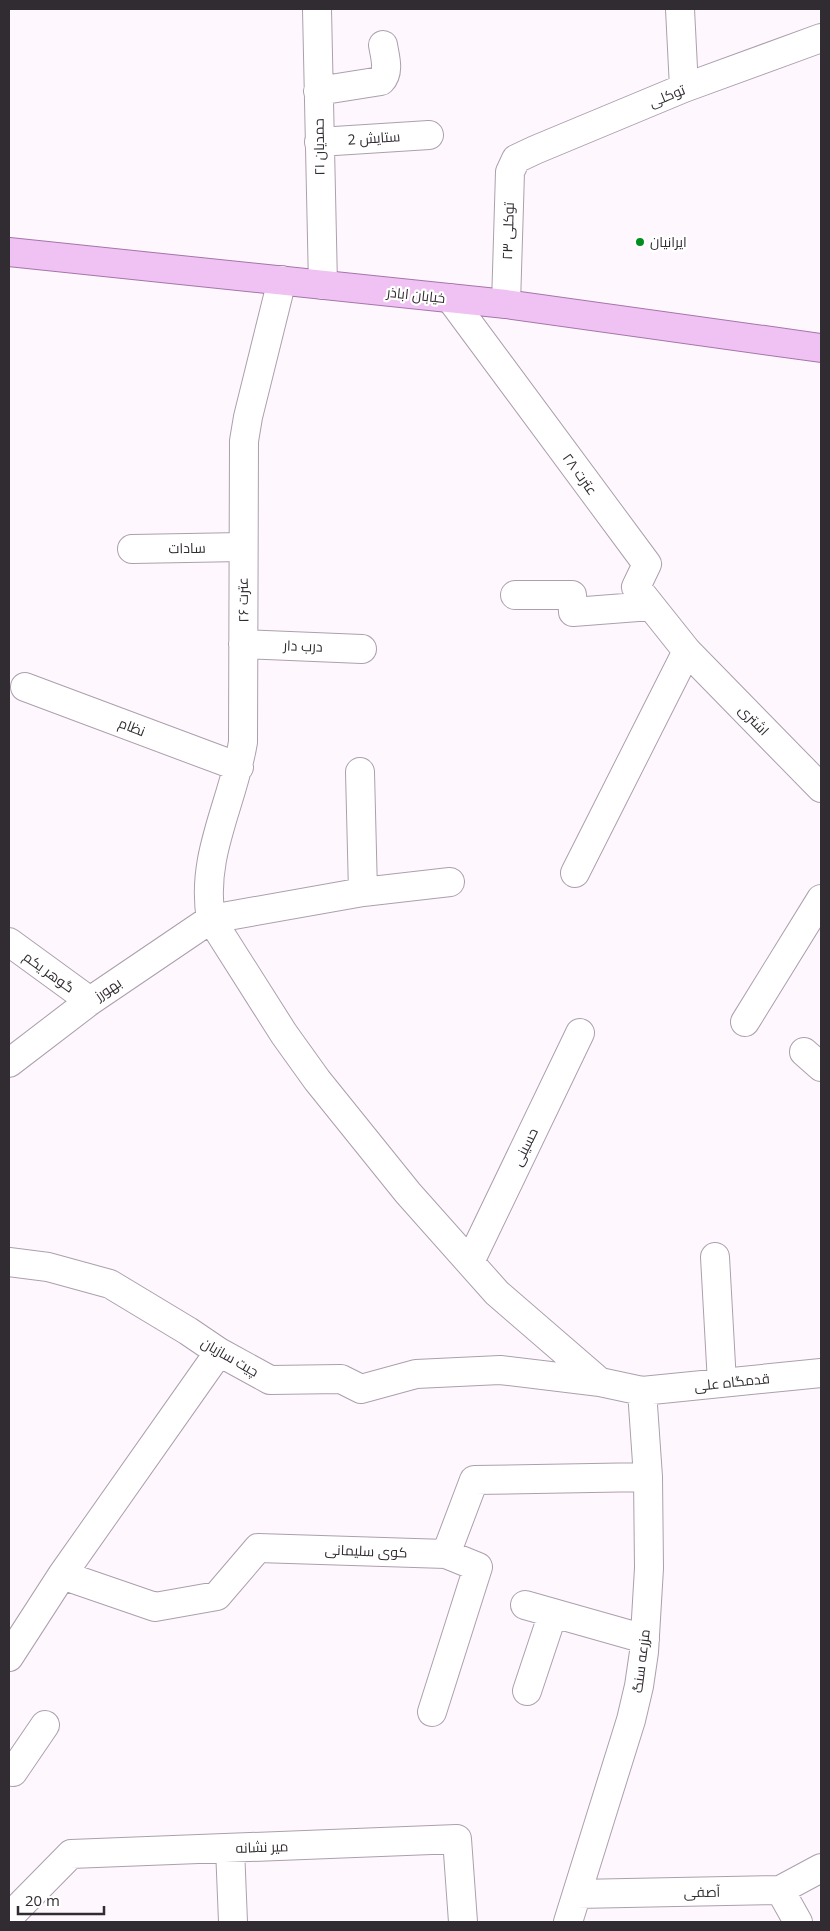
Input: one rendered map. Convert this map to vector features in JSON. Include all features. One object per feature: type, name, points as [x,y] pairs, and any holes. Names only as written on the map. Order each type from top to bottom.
[{"type":"main road","name":"خیابان اباذر","points":[[9,252],[506,304],[821,348]]},
{"type":"street","name":"حمدیان ۲۱","points":[[317,9],[323,285]]},
{"type":"street","points":[[680,9],[684,88]]},
{"type":"street","name":"توکلی","points":[[516,160],[535,150],[684,88],[821,38]]},
{"type":"street","points":[[318,91],[381,81],[387,72],[383,45]]},
{"type":"street","name":"ستایش 2","points":[[319,142],[430,135]]},
{"type":"street","name":"توکلی ۲۳","points":[[506,304],[510,172],[516,160]]},
{"type":"street","name":"عترت ۲۶","points":[[211,919],[207,899],[208,874],[216,839],[239,767],[244,723],[242,547],[244,441],[248,417],[282,280]]},
{"type":"street","name":"عترت ۲۸","points":[[450,298],[646,564],[636,587],[687,651]]},
{"type":"street","name":"سادات","points":[[132,549],[242,547]]},
{"type":"street","points":[[515,595],[572,596],[574,612],[651,606]]},
{"type":"street","name":"درب دار","points":[[243,644],[362,649]]},
{"type":"street","points":[[575,873],[687,651]]},
{"type":"street","name":"اشتری","points":[[687,651],[821,788]]},
{"type":"street","name":"نظام","points":[[25,687],[239,767]]},
{"type":"street","points":[[360,772],[363,892]]},
{"type":"street","points":[[450,882],[363,892],[211,919],[284,1034],[317,1080],[408,1193],[497,1293],[600,1382]]},
{"type":"street","points":[[745,1022],[821,899]]},
{"type":"street","name":"بهورز","points":[[9,1064],[90,1001],[211,919]]},
{"type":"street","name":"گوهر یکم","points":[[9,942],[90,1001]]},
{"type":"street","name":"حسینی","points":[[470,1262],[580,1033]]},
{"type":"street","points":[[715,1257],[722,1383]]},
{"type":"street","name":"چیت سازیان","points":[[9,1262],[48,1267],[110,1284],[219,1352],[270,1380],[340,1378],[360,1389],[416,1374],[500,1370],[600,1382],[642,1391]]},
{"type":"street","points":[[9,1657],[62,1574],[219,1352]]},
{"type":"street","name":"قدمگاه علی","points":[[642,1391],[821,1373]]},
{"type":"street","name":"مزرعه سنگ","points":[[568,1922],[631,1720],[639,1686],[649,1568],[648,1477],[642,1391]]},
{"type":"street","points":[[432,1712],[478,1567],[446,1554],[474,1480],[648,1477]]},
{"type":"street","name":"کوی سلیمانی","points":[[62,1574],[155,1607],[217,1596],[258,1548],[446,1554]]},
{"type":"street","points":[[526,1605],[644,1639]]},
{"type":"street","points":[[528,1691],[553,1613]]},
{"type":"street","points":[[9,1770],[13,1772],[45,1725]]},
{"type":"street","name":"میر نشانه","points":[[9,1917],[71,1854],[457,1839],[463,1922]]},
{"type":"street","points":[[230,1848],[233,1922]]},
{"type":"street","name":"آصفی","points":[[576,1894],[780,1890],[821,1868]]},
{"type":"street","points":[[780,1890],[798,1922]]},
{"type":"place","name":"ایرانیان","points":[[640,242]]}]
